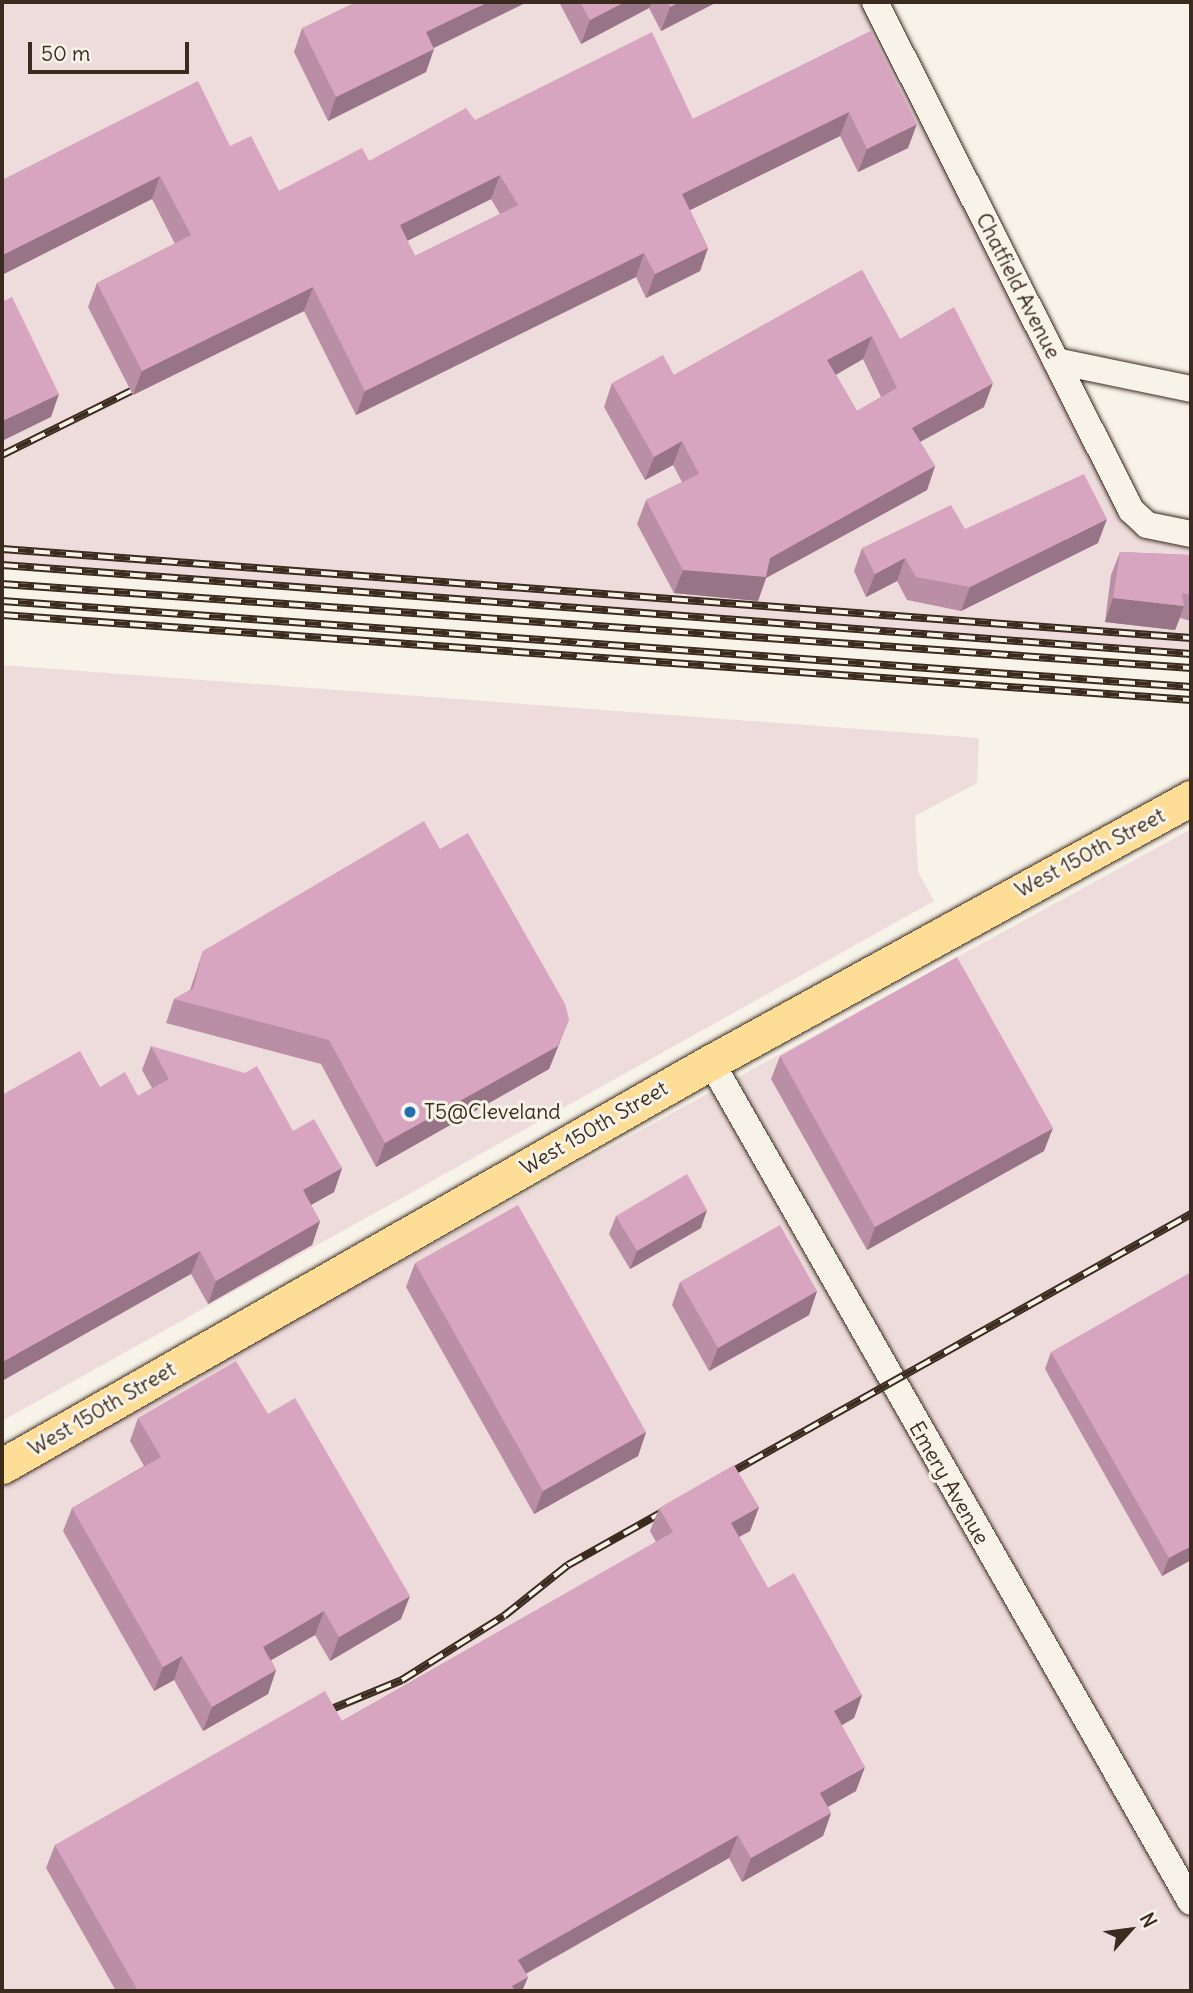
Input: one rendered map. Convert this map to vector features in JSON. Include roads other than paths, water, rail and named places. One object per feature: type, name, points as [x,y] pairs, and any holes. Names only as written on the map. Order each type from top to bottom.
[{"type":"main road","name":"West 150th Street","points":[[2,1466],[710,1062],[924,942],[1191,798]]},
{"type":"street","name":"Chatfield Avenue","points":[[875,2],[1131,510],[1147,526],[1191,534]]},
{"type":"street","points":[[1056,361],[1191,389]]},
{"type":"street","name":"Emery Avenue","points":[[710,1062],[1191,1902]]},
{"type":"railway","points":[[2,455],[131,391]]},
{"type":"railway","points":[[2,549],[1191,638]]},
{"type":"railway","points":[[2,565],[1191,654]]},
{"type":"railway","points":[[2,584],[1191,668]]},
{"type":"railway","points":[[2,601],[1191,687]]},
{"type":"railway","points":[[2,615],[1191,700]]},
{"type":"railway","points":[[721,1478],[1191,1214]]},
{"type":"railway","points":[[317,1715],[402,1680],[504,1616],[568,1565],[673,1506]]},
{"type":"place","name":"T5@Cleveland","points":[[410,1112]]}]
